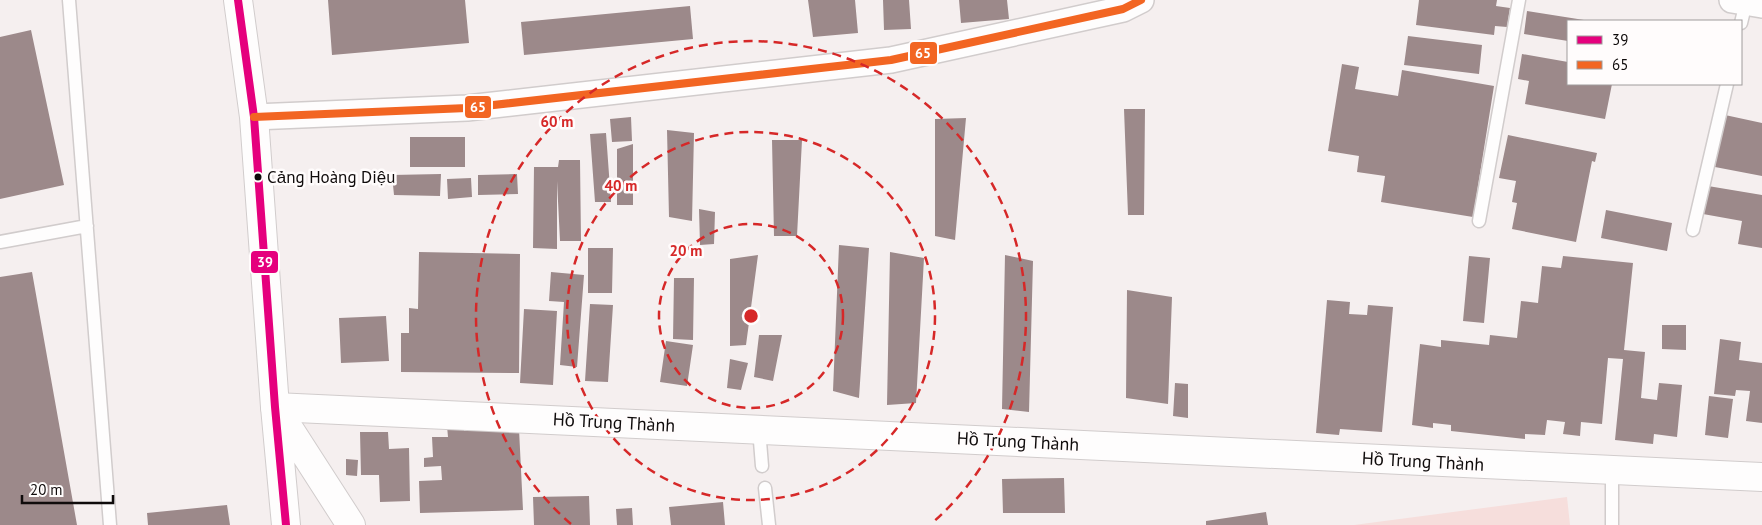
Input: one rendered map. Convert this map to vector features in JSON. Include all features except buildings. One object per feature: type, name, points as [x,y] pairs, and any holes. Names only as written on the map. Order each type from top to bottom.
[{"type":"main road","points":[[238,0],[254,117],[275,406],[286,525]]},
{"type":"main road","points":[[275,406],[351,525]]},
{"type":"main road","name":"Hồ Trung Thành","points":[[275,406],[1762,477]]},
{"type":"street","points":[[254,117],[467,108],[890,60],[1123,10],[1141,0]]},
{"type":"lane","points":[[69,0],[110,525]]},
{"type":"lane","points":[[1479,221],[1518,0]]},
{"type":"lane","points":[[1692,230],[1727,85]]},
{"type":"lane","points":[[0,242],[87,226]]},
{"type":"lane","points":[[758,429],[762,466]]},
{"type":"lane","points":[[1612,470],[1612,525]]},
{"type":"lane","points":[[764,488],[769,525]]},
{"type":"shaded area","points":[[1567,497],[1570,525],[1354,525]]},
{"type":"transit line","name":"39","points":[[238,0],[254,117],[275,407],[286,525]]},
{"type":"transit line","name":"65","points":[[254,117],[467,108],[891,60],[1123,9],[1141,0]]},
{"type":"place","name":"Cảng Hoàng Diệu","points":[[258,177]]}]
